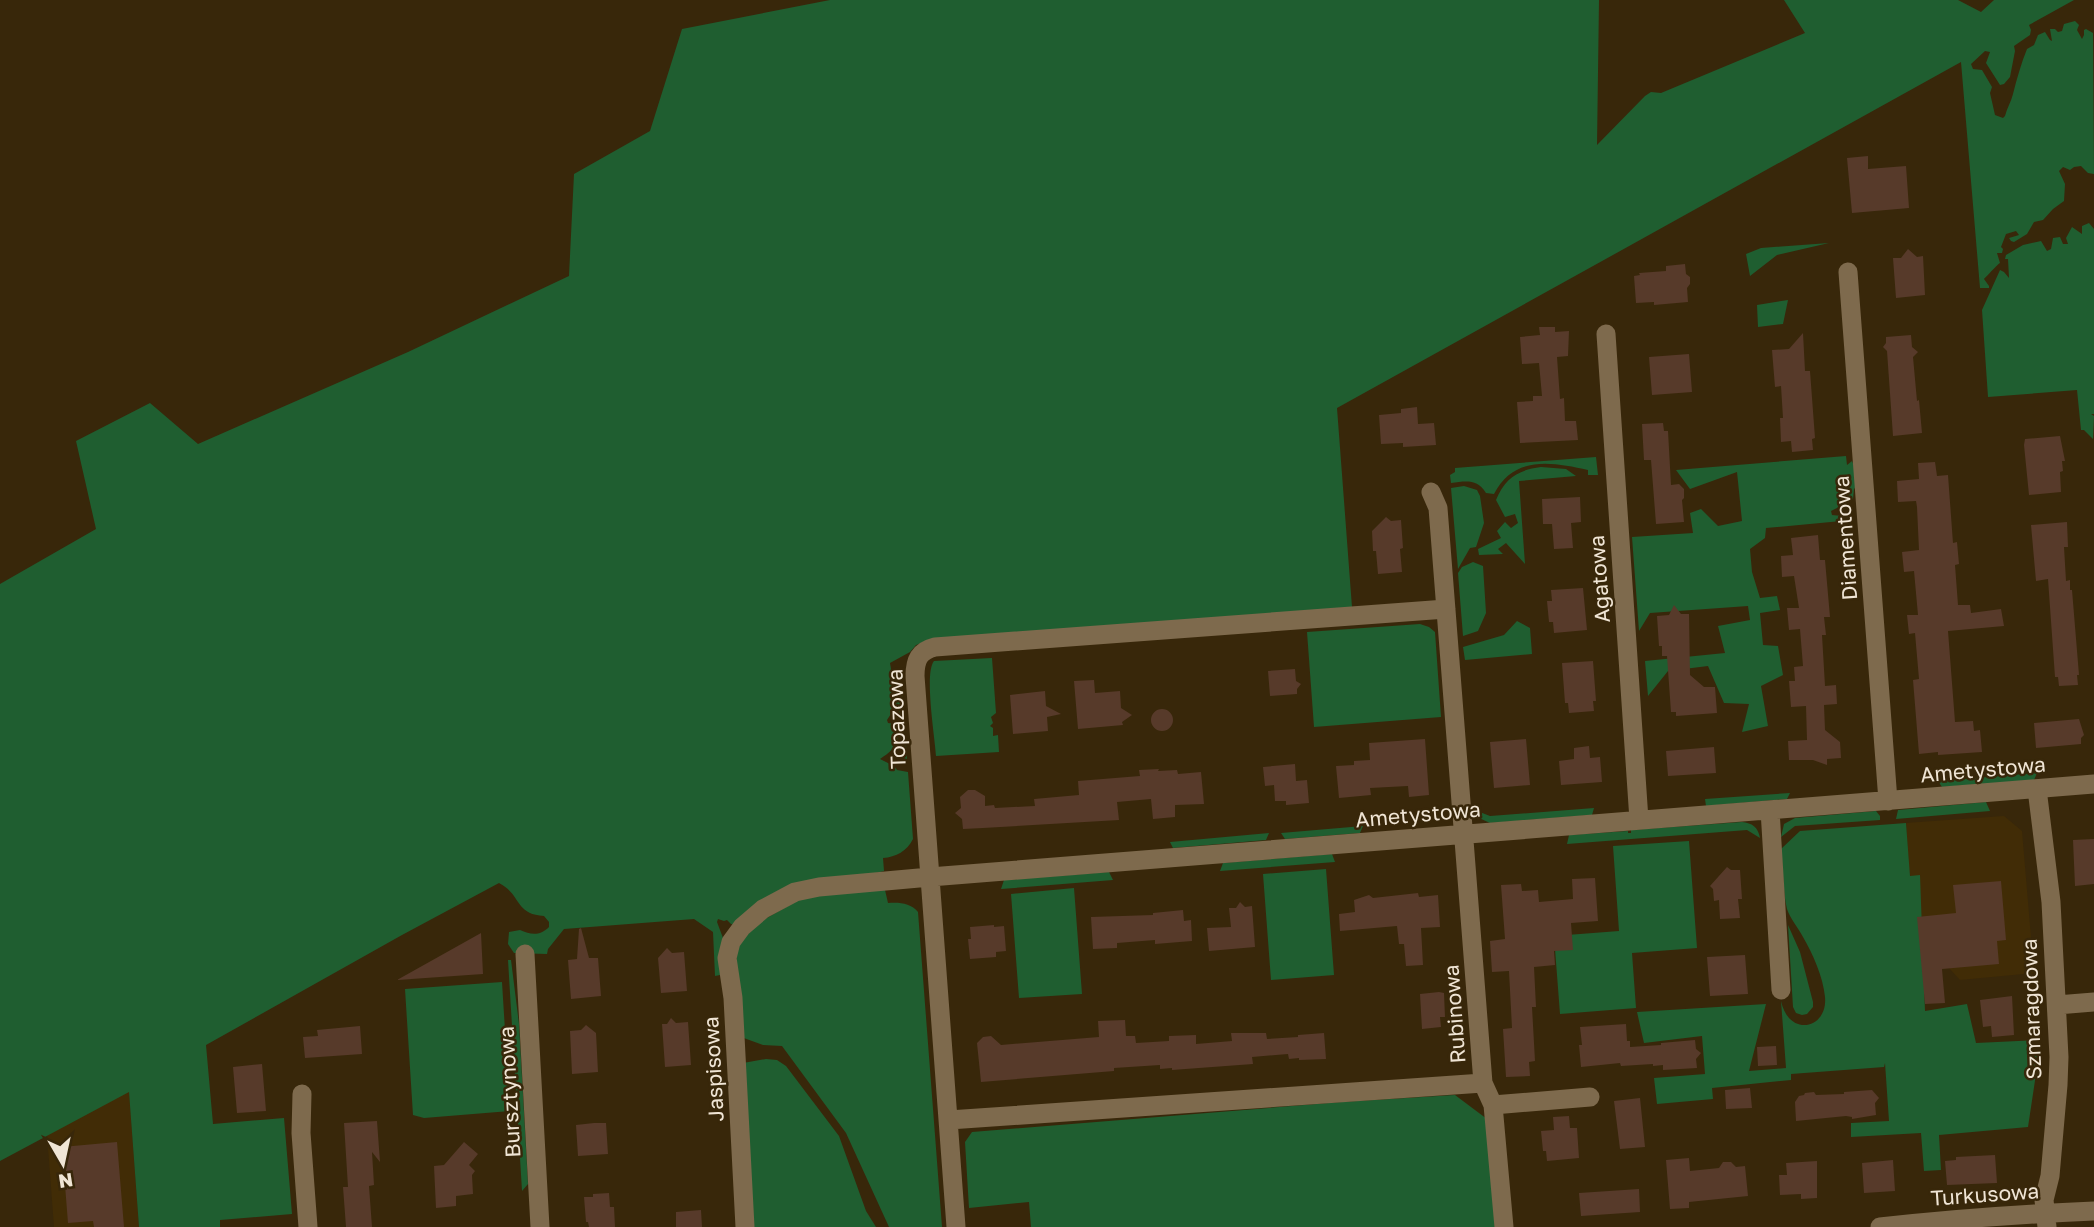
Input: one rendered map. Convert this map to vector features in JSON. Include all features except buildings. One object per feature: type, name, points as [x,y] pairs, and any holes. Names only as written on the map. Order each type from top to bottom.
[{"type":"street","name":"Diamentowa","points":[[1848,271],[1888,801]]},
{"type":"street","name":"Agatowa","points":[[1606,334],[1639,821]]},
{"type":"street","name":"Rubinowa","points":[[948,1120],[1483,1083],[1438,508],[1431,492]]},
{"type":"street","name":"Topazowa","points":[[956,1227],[915,665],[918,657],[935,647],[1446,609]]},
{"type":"street","name":"Ametystowa","points":[[752,918],[775,902],[801,890],[930,877],[2094,784]]},
{"type":"street","name":"Szmaragdowa","points":[[2037,789],[2051,902],[2057,1005],[2058,1085],[2044,1200],[2047,1220]]},
{"type":"street","points":[[1770,810],[1780,990]]},
{"type":"street","name":"Jaspisowa","points":[[745,1227],[733,998],[727,953],[733,937],[752,918]]},
{"type":"street","name":"Bursztynowa","points":[[525,954],[540,1227]]},
{"type":"street","points":[[2057,1005],[2094,1002]]},
{"type":"street","points":[[1483,1083],[1493,1105],[1504,1227]]},
{"type":"street","points":[[302,1094],[301,1133],[308,1227]]},
{"type":"street","points":[[1493,1105],[1590,1097]]},
{"type":"street","name":"Turkusowa","points":[[1880,1227],[1972,1217],[2047,1220],[2094,1211]]},
{"type":"shaded area","points":[[2004,816],[2022,831],[2034,973],[1960,980],[1949,968],[1916,972],[1906,823]]},
{"type":"shaded area","points":[[129,1090],[139,1227],[54,1227],[47,1134]]},
{"type":"green space","points":[[830,0],[1599,0],[1597,145],[1651,92],[1661,93],[1805,33],[1784,0],[1958,0],[1981,12],[1994,0],[2074,0],[2029,25],[2030,35],[2014,46],[2010,77],[2004,84],[2000,85],[1986,63],[1990,52],[1985,51],[1971,64],[1973,69],[1982,70],[1992,87],[1990,93],[1995,115],[2003,118],[2027,49],[2034,45],[2038,35],[2045,32],[2052,41],[2050,29],[2062,31],[2064,24],[2075,21],[2079,25],[2077,30],[2082,39],[2084,30],[2093,33],[2094,174],[2088,173],[2081,166],[2070,170],[2063,167],[2059,171],[2065,184],[2064,201],[2043,220],[2034,222],[2027,234],[2014,242],[2009,238],[2019,235],[2016,231],[2006,234],[2001,247],[2002,253],[1997,253],[2000,263],[1984,279],[1989,288],[1980,288],[1961,62],[1337,408],[1352,607],[929,640],[916,645],[910,652],[890,663],[891,669],[901,676],[907,759],[903,758],[898,703],[887,720],[899,729],[898,739],[891,750],[880,759],[897,770],[908,772],[913,839],[901,853],[883,858],[884,871],[859,877],[735,925],[718,919],[723,938],[720,975],[715,976],[713,932],[694,919],[564,929],[547,954],[514,953],[508,944],[509,932],[520,930],[539,933],[549,927],[549,922],[544,916],[528,912],[512,893],[499,883],[206,1045],[213,1124],[284,1118],[292,1214],[220,1220],[220,1227],[139,1227],[129,1092],[0,1161],[0,584],[96,529],[76,441],[150,403],[198,444],[408,352],[569,276],[574,174],[650,131],[682,29]]},
{"type":"green space","points":[[2089,223],[2094,229],[2094,414],[2091,414],[2094,416],[2093,439],[2081,430],[2077,390],[1988,397],[1982,310],[2000,270],[2009,278],[2006,255],[2023,245],[2041,241],[2047,251],[2051,249],[2053,238],[2060,237],[2063,244],[2068,244],[2066,238],[2072,227],[2082,234],[2082,226]]},
{"type":"green space","points":[[1829,243],[1777,255],[1750,276],[1746,254],[1761,248]]},
{"type":"green space","points":[[1788,300],[1783,324],[1758,327],[1757,305]]},
{"type":"green space","points":[[1846,456],[1847,465],[1852,461],[1860,482],[1854,489],[1853,499],[1848,501],[1848,508],[1843,505],[1831,511],[1832,515],[1849,514],[1853,517],[1852,520],[1766,528],[1765,538],[1750,549],[1752,572],[1760,598],[1777,596],[1780,610],[1760,613],[1763,645],[1778,646],[1783,675],[1761,686],[1768,726],[1742,732],[1749,704],[1724,703],[1708,666],[1668,671],[1648,696],[1645,661],[1725,653],[1718,626],[1750,620],[1748,606],[1650,613],[1639,631],[1632,537],[1693,533],[1690,513],[1701,509],[1718,526],[1742,521],[1737,472],[1690,489],[1676,470]]},
{"type":"green space","points":[[1596,457],[1598,475],[1588,475],[1588,470],[1574,467],[1535,464],[1512,473],[1502,481],[1494,494],[1486,493],[1479,485],[1471,482],[1451,483],[1450,475],[1455,472],[1455,468]]},
{"type":"green space","points":[[1541,467],[1566,469],[1576,476],[1519,481],[1525,564],[1506,543],[1498,549],[1503,554],[1479,555],[1478,549],[1501,538],[1497,531],[1505,522],[1511,528],[1518,523],[1515,514],[1505,517],[1496,500],[1504,486],[1513,476]]},
{"type":"green space","points":[[1464,486],[1477,490],[1484,523],[1476,547],[1470,548],[1458,569],[1451,488]]},
{"type":"green space","points":[[1473,562],[1483,566],[1486,613],[1478,631],[1463,636],[1458,573],[1462,567]]},
{"type":"green space","points":[[1517,621],[1530,628],[1532,654],[1465,660],[1463,647],[1504,635]]},
{"type":"green space","points":[[1420,624],[1435,632],[1441,717],[1314,727],[1307,632]]},
{"type":"green space","points":[[992,658],[996,713],[991,717],[993,723],[990,726],[993,728],[993,736],[998,735],[999,752],[936,756],[930,692],[934,661]]},
{"type":"green space","points":[[2037,773],[2034,780],[1942,787],[1938,781]]},
{"type":"green space","points":[[1790,793],[1787,799],[1706,806],[1705,799]]},
{"type":"green space","points":[[1986,802],[1990,811],[1896,819],[1898,810]]},
{"type":"green space","points":[[1594,808],[1592,815],[1490,823],[1477,817],[1472,809],[1490,816]]},
{"type":"green space","points":[[1876,811],[1880,820],[1795,826],[1781,837],[1784,824],[1795,818]]},
{"type":"green space","points":[[1742,822],[1754,826],[1760,838],[1747,830],[1567,844],[1569,835],[1631,833],[1631,830]]},
{"type":"green space","points":[[1906,823],[1910,876],[1920,875],[1925,1011],[1967,1004],[1976,1043],[2038,1040],[2039,1054],[2028,1127],[1939,1135],[1941,1170],[1924,1171],[1921,1133],[1851,1137],[1851,1123],[1889,1121],[1885,1063],[1884,1067],[1791,1074],[1791,1080],[1712,1088],[1713,1099],[1657,1104],[1654,1078],[1705,1074],[1702,1036],[1644,1043],[1637,1012],[1766,1004],[1749,1071],[1786,1068],[1781,1001],[1785,1013],[1799,1024],[1807,1025],[1821,1016],[1825,997],[1822,982],[1810,951],[1787,909],[1781,849],[1800,831]]},
{"type":"green space","points":[[1363,826],[1360,833],[1285,839],[1281,833]]},
{"type":"green space","points":[[1269,833],[1266,840],[1173,848],[1170,842]]},
{"type":"green space","points":[[1689,841],[1697,948],[1632,953],[1636,1008],[1560,1014],[1554,936],[1619,931],[1613,846]]},
{"type":"green space","points":[[1332,854],[1335,862],[1220,871],[1223,863]]},
{"type":"green space","points":[[1326,869],[1334,975],[1271,980],[1263,874]]},
{"type":"green space","points":[[1109,872],[1113,880],[1001,889],[1004,880]]},
{"type":"green space","points":[[1074,888],[1082,994],[1019,998],[1011,894]]},
{"type":"green space","points":[[885,890],[888,903],[904,904],[918,912],[942,1227],[889,1227],[846,1133],[782,1046],[763,1045],[741,1037],[736,947],[758,923],[807,895]]},
{"type":"green space","points":[[1788,925],[1800,952],[1813,1002],[1813,1007],[1807,1014],[1802,1015],[1796,1013],[1793,1007]]},
{"type":"green space","points":[[508,960],[511,960],[519,1024],[528,1184],[522,1191]]},
{"type":"green space","points":[[502,982],[510,1111],[424,1118],[413,1115],[405,989]]},
{"type":"green space","points":[[777,1060],[786,1066],[839,1136],[866,1211],[876,1227],[749,1227],[743,1063]]},
{"type":"green space","points":[[1455,1095],[1487,1119],[1495,1227],[1031,1227],[1029,1202],[969,1208],[965,1142],[972,1132]]}]
